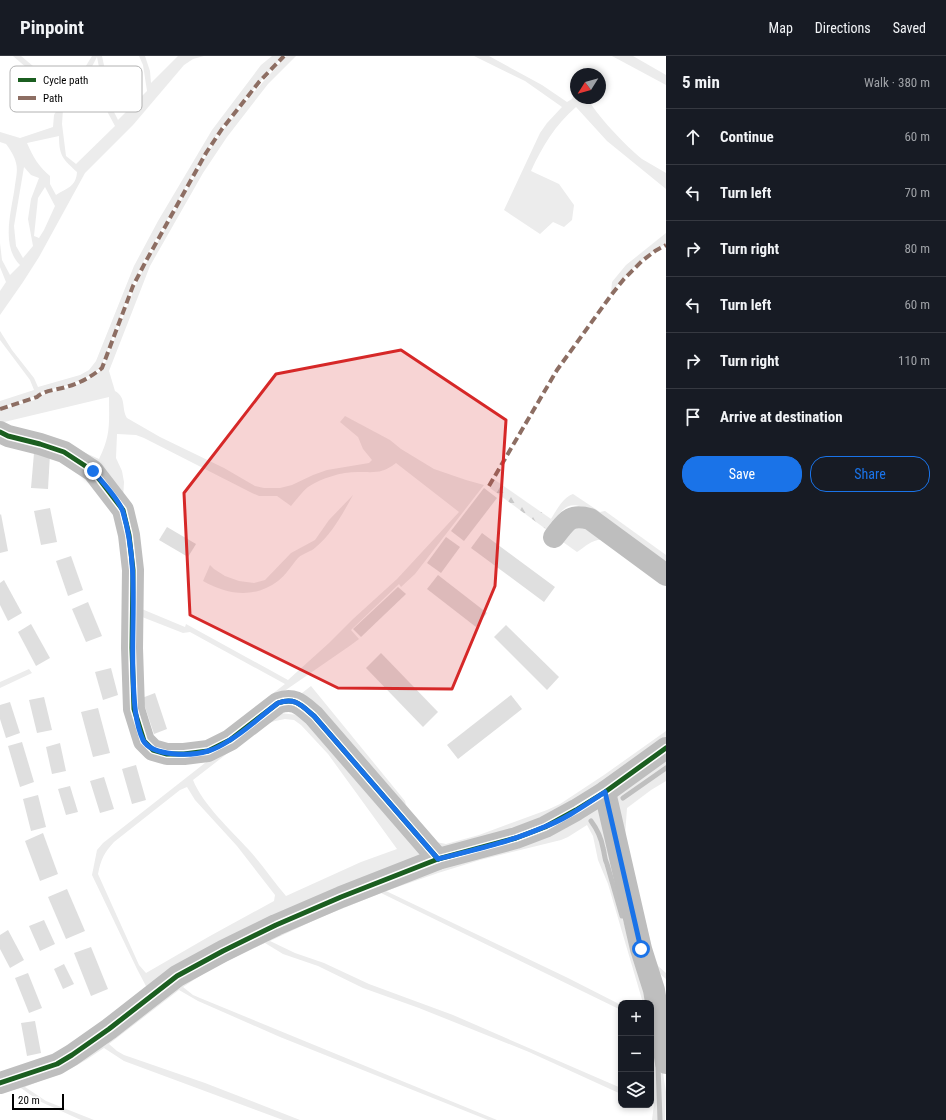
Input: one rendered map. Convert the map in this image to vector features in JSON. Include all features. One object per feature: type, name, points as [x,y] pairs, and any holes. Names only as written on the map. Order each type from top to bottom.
[{"type":"street","points":[[0,432],[8,436],[64,452],[93,471],[123,510],[129,535],[133,570],[132,648],[134,709],[144,741],[152,750],[167,754],[184,754],[208,751],[230,740],[278,703],[287,700],[298,703],[314,716],[438,859]]},
{"type":"street","points":[[554,537],[568,520],[579,516],[590,519],[666,575]]},
{"type":"street","points":[[0,1082],[57,1064],[109,1029],[177,976],[223,951],[276,925],[341,897],[438,859],[516,838],[545,827],[605,792],[666,748]]},
{"type":"street","points":[[605,792],[640,942],[660,990],[666,1063]]},
{"type":"highlighted area","points":[[401,350],[506,420],[495,586],[452,689],[338,688],[190,615],[184,493],[276,374]]},
{"type":"green space","points":[[13,56],[21,56],[33,66],[25,66]]},
{"type":"green space","points":[[92,56],[102,56],[104,66],[99,66],[97,57],[92,66],[86,66]]},
{"type":"green space","points":[[139,56],[145,56],[150,71],[151,83],[178,56],[204,56],[193,59],[184,65],[133,125],[85,173],[39,257],[0,315],[0,291],[6,282],[0,267],[0,243],[2,260],[10,275],[20,265],[10,248],[9,237],[10,216],[17,166],[15,158],[9,148],[6,144],[0,142],[0,132],[20,138],[53,127],[56,112],[63,112],[62,124],[66,156],[76,164],[115,126],[108,112],[114,112],[118,120],[126,112],[142,112],[142,96],[147,91],[143,65]],"holes":[[[59,136],[61,153],[68,164],[77,172],[73,184],[56,195],[50,184],[50,176],[37,161],[27,143]],[[24,167],[31,175],[39,178],[31,199],[28,219],[33,246],[23,258],[16,246],[14,226]],[[45,187],[55,206],[39,238],[34,236],[38,198]]]},
{"type":"green space","points":[[272,56],[283,56],[240,104],[221,128],[205,153],[144,260],[132,286],[101,367],[89,376],[75,383],[46,391],[36,396],[0,408],[0,401],[34,390],[30,380],[0,340],[0,331],[12,350],[34,378],[38,387],[80,375],[89,370],[96,361],[134,266],[158,221],[212,130],[261,65]]},
{"type":"green space","points":[[286,56],[296,56],[268,84],[227,137],[203,173],[150,266],[109,371],[115,391],[121,397],[125,414],[127,418],[160,437],[224,468],[255,486],[264,488],[280,488],[292,485],[327,470],[369,463],[372,460],[363,449],[358,437],[340,422],[345,416],[390,440],[401,449],[434,469],[484,485],[415,574],[401,587],[399,584],[351,630],[359,639],[212,741],[285,684],[190,632],[183,633],[137,615],[137,607],[185,627],[186,624],[288,680],[397,579],[459,512],[396,463],[387,469],[378,472],[352,472],[325,478],[308,487],[291,506],[277,496],[259,496],[252,493],[144,438],[136,435],[117,434],[116,458],[122,471],[124,482],[123,499],[61,442],[99,459],[106,443],[109,422],[109,397],[0,423],[0,410],[38,399],[47,393],[77,385],[91,378],[103,368],[135,287],[147,261],[207,154],[223,130],[242,106]]},
{"type":"green space","points":[[474,56],[489,56],[542,85],[567,102],[570,100],[570,104],[591,104],[612,130],[642,159],[666,173],[666,189],[607,141],[576,107],[555,129],[531,171],[559,184],[574,205],[572,220],[564,227],[553,222],[540,234],[504,210],[540,133],[562,107],[525,81]]},
{"type":"green space","points":[[612,56],[633,56],[666,75],[666,85]]},
{"type":"green space","points":[[666,233],[666,244],[650,254],[636,266],[611,293],[612,282],[626,265]]},
{"type":"green space","points":[[495,480],[554,521],[547,530],[490,488]]},
{"type":"green space","points":[[573,494],[600,512],[605,511],[666,555],[666,567],[583,507],[573,505],[569,506],[563,510],[554,521],[551,519],[563,501]]},
{"type":"green space","points":[[353,495],[337,523],[322,542],[314,549],[298,558],[281,579],[269,587],[260,591],[241,593],[231,592],[212,586],[203,581],[210,565],[225,576],[239,581],[254,583],[265,580],[291,553],[315,540],[329,520]]},
{"type":"green space","points":[[582,524],[605,540],[593,541],[577,552],[563,542],[572,530]]},
{"type":"green space","points":[[29,669],[32,673],[0,688],[0,682]]},
{"type":"green space","points":[[311,686],[405,801],[406,805],[436,842],[446,844],[479,835],[560,804],[666,731],[666,740],[590,793],[532,824],[441,849],[301,695]]},
{"type":"green space","points":[[280,713],[298,715],[424,853],[147,988],[92,875],[97,850],[103,843],[233,741]],"holes":[[[285,719],[294,720],[301,725],[328,754],[397,849],[361,862],[286,896],[254,855],[210,808],[203,799],[193,780],[264,725]],[[187,787],[195,800],[237,846],[275,895],[274,901],[146,973],[139,965],[98,874],[99,869],[103,856],[114,842],[180,790]]]},
{"type":"green space","points":[[666,755],[666,766],[622,799],[666,769],[666,781],[627,808],[625,836],[654,957],[658,966],[666,973],[666,979],[654,969],[614,801],[617,794]]},
{"type":"green space","points":[[601,807],[603,811],[620,887],[652,1000],[650,1000],[606,859],[603,840],[592,820],[590,821],[600,841],[603,858],[647,1000],[642,1000],[608,884],[598,860],[593,836],[587,825],[561,840],[480,860],[386,891],[568,978],[618,1003],[618,1009],[381,893],[319,918],[270,941],[295,953],[324,963],[369,984],[453,1015],[618,1087],[618,1093],[529,1052],[419,1008],[363,988],[318,966],[283,954],[265,943],[209,970],[183,987],[193,995],[200,998],[497,1120],[488,1120],[280,1037],[198,1001],[179,990],[109,1044],[124,1055],[205,1083],[300,1120],[283,1120],[124,1061],[104,1048],[72,1068],[25,1087],[46,1101],[94,1120],[81,1120],[39,1101],[21,1088],[0,1093],[0,1087],[29,1079],[75,1060],[169,988],[200,968],[386,884],[526,840],[546,832],[589,810]]},
{"type":"green space","points":[[654,1014],[666,1092],[665,1120],[661,1120],[658,1043]]},
{"type":"green space","points":[[654,1036],[659,1120],[652,1120],[654,1108]]},
{"type":"building","points":[[34,453],[50,454],[48,489],[31,488]]},
{"type":"building","points":[[484,488],[497,498],[464,541],[451,531]]},
{"type":"building","points":[[50,508],[57,542],[41,545],[34,511]]},
{"type":"building","points":[[1,514],[8,551],[0,553],[0,515]]},
{"type":"building","points":[[167,527],[196,544],[188,557],[159,540]]},
{"type":"building","points":[[482,533],[555,587],[544,602],[471,548]]},
{"type":"building","points":[[446,537],[460,547],[441,573],[427,563]]},
{"type":"building","points":[[71,556],[83,590],[68,596],[56,561]]},
{"type":"building","points":[[438,575],[487,613],[476,627],[427,589]]},
{"type":"building","points":[[4,580],[22,613],[8,621],[0,605],[0,583]]},
{"type":"building","points":[[398,587],[406,594],[361,637],[353,629]]},
{"type":"building","points":[[88,602],[102,636],[86,642],[72,609]]},
{"type":"building","points":[[31,624],[50,658],[36,666],[18,632]]},
{"type":"building","points":[[506,625],[559,677],[547,690],[494,637]]},
{"type":"building","points":[[381,653],[438,712],[423,727],[366,668]]},
{"type":"building","points":[[111,668],[118,695],[103,700],[95,672]]},
{"type":"building","points":[[155,693],[167,729],[154,734],[142,698]]},
{"type":"building","points":[[511,695],[522,709],[458,759],[447,745]]},
{"type":"building","points":[[44,697],[52,730],[37,733],[29,700]]},
{"type":"building","points":[[10,702],[20,733],[6,738],[0,719],[0,705]]},
{"type":"building","points":[[98,708],[110,753],[93,757],[81,712]]},
{"type":"building","points":[[22,742],[34,782],[20,787],[8,746]]},
{"type":"building","points":[[60,743],[66,771],[52,774],[46,747]]},
{"type":"building","points":[[136,765],[146,800],[132,804],[122,769]]},
{"type":"building","points":[[104,777],[114,809],[100,813],[90,781]]},
{"type":"building","points":[[70,786],[78,812],[66,815],[58,789]]},
{"type":"building","points":[[38,795],[46,827],[31,831],[23,799]]},
{"type":"building","points":[[43,833],[58,874],[40,881],[25,841]]},
{"type":"building","points":[[67,889],[85,931],[66,939],[48,897]]},
{"type":"building","points":[[44,920],[55,944],[40,951],[29,926]]},
{"type":"building","points":[[8,930],[24,960],[10,968],[0,949],[0,935]]},
{"type":"building","points":[[91,947],[108,989],[91,996],[74,953]]},
{"type":"building","points":[[64,964],[74,984],[63,989],[54,969]]},
{"type":"building","points":[[28,973],[42,1008],[29,1013],[15,978]]},
{"type":"building","points":[[35,1021],[41,1053],[27,1056],[21,1023]]},
{"type":"waterway","points":[[623,798],[666,768]]},
{"type":"waterway","points":[[591,821],[601,840],[605,860],[622,916]]},
{"type":"waterway","points":[[658,1065],[660,1120]]},
{"type":"marked path","points":[[0,409],[37,397],[47,392],[76,384],[102,368],[133,286],[206,153],[222,129],[259,82],[284,56]]},
{"type":"marked path","points":[[489,486],[557,370],[612,294],[624,279],[642,261],[666,245]]},
{"type":"cycle path","points":[[0,432],[8,436],[64,452],[93,471],[123,510],[129,535],[133,570],[132,648],[134,709],[144,741],[153,750],[167,754],[184,754],[208,751],[230,740],[278,703],[284,701],[298,703],[314,716],[438,859]]},
{"type":"cycle path","points":[[0,1083],[57,1064],[109,1029],[177,976],[223,951],[276,925],[341,897],[438,859],[516,838],[545,827],[605,792],[666,748]]},
{"type":"route","points":[[93,471],[123,510],[129,535],[133,570],[132,648],[134,709],[144,741],[152,750],[167,754],[184,754],[208,751],[230,740],[278,703],[287,700],[298,703],[314,716],[438,859],[516,838],[545,827],[605,792],[641,949]]}]
